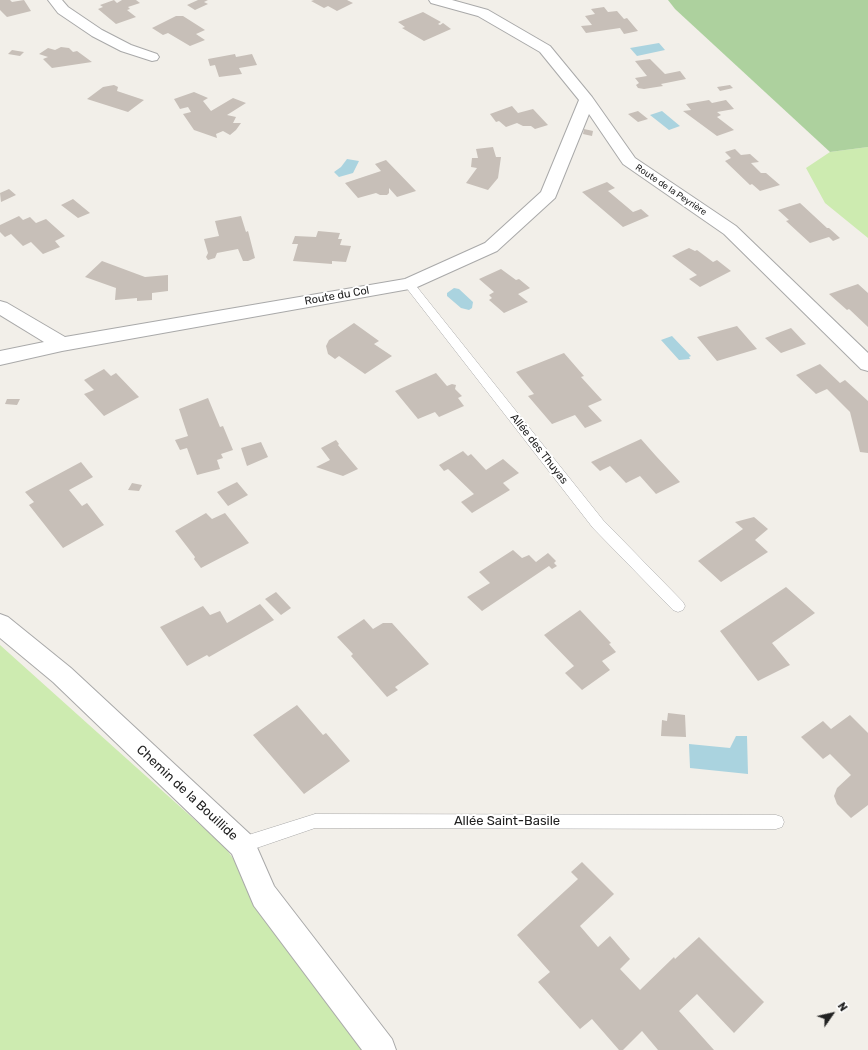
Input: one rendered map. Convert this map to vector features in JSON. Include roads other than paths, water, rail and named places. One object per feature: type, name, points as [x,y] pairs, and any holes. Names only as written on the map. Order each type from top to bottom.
[{"type":"street","points":[[55,0],[63,10],[97,33],[126,48],[152,57]]},
{"type":"street","name":"Route de la Peyrière","points":[[436,0],[483,13],[545,49],[588,100],[629,161],[730,230],[868,364]]},
{"type":"street","name":"Route du Col","points":[[0,358],[62,344],[409,284],[491,247],[548,194],[588,100]]},
{"type":"street","points":[[0,307],[62,344]]},
{"type":"street","name":"Chemin de la Bouillide","points":[[0,624],[62,675],[242,845],[264,896],[382,1050]]},
{"type":"lane","name":"Allée des Thuyas","points":[[409,284],[598,524],[678,606]]},
{"type":"lane","name":"Allée Saint-Basile","points":[[242,845],[314,821],[776,822]]},
{"type":"water","points":[[659,43],[665,50],[637,56],[630,48]]},
{"type":"water","points":[[662,111],[680,126],[669,130],[650,115]]},
{"type":"water","points":[[347,159],[359,161],[353,173],[339,177],[334,172],[341,167]]},
{"type":"water","points":[[454,288],[459,289],[473,302],[472,308],[469,310],[461,308],[447,296],[447,293]]},
{"type":"water","points":[[672,336],[691,356],[689,357],[690,359],[679,360],[661,340]]},
{"type":"water","points":[[736,736],[747,736],[748,774],[690,768],[689,744],[730,748]]}]
